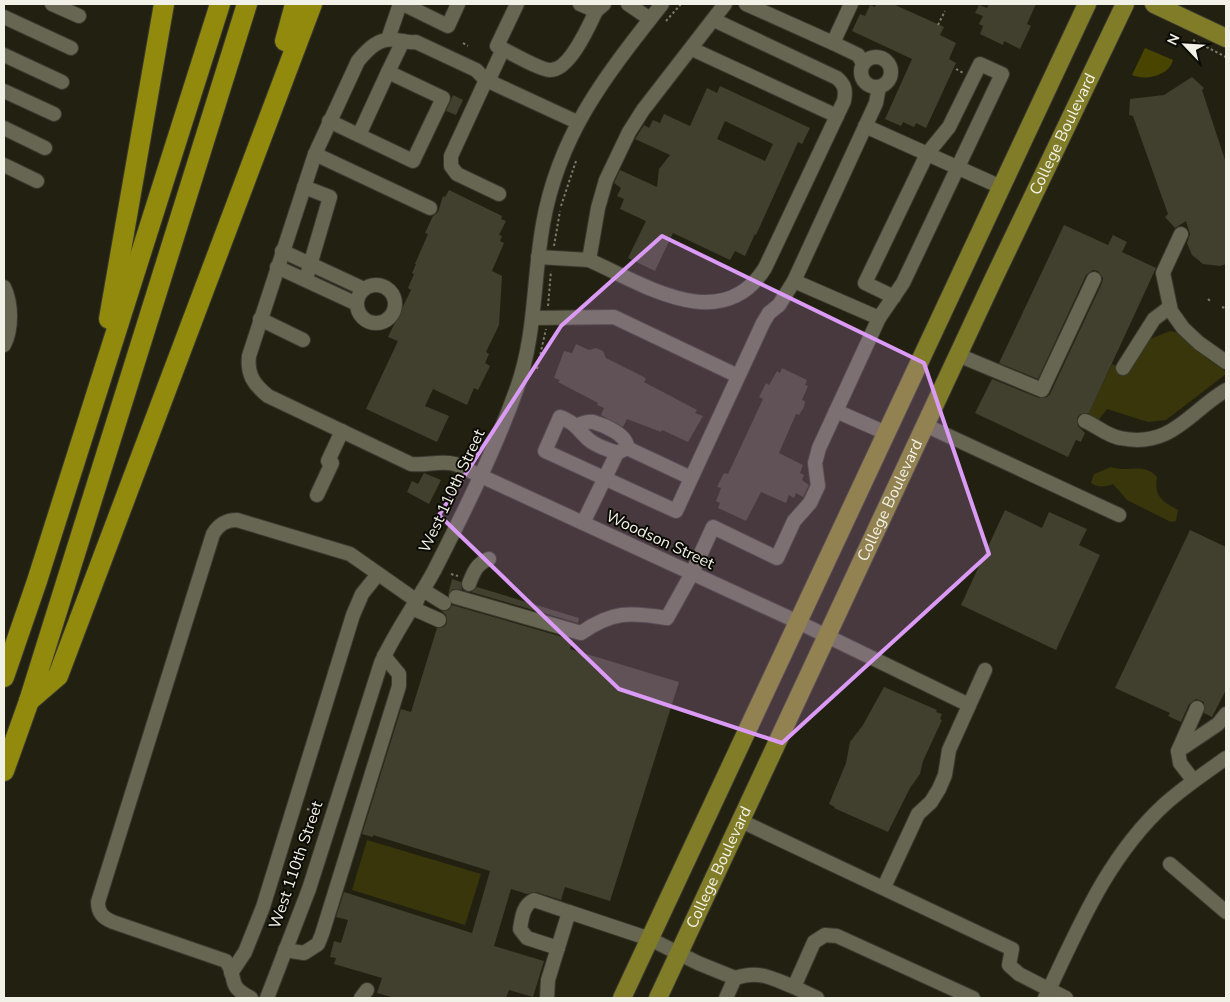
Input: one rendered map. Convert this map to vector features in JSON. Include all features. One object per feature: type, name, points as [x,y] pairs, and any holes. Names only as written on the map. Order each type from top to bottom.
[{"type":"highway","points":[[93,405],[145,123],[164,4]]},
{"type":"highway","points":[[145,123],[178,4]]},
{"type":"highway","points":[[4,677],[93,405],[220,4]]},
{"type":"highway","points":[[4,772],[29,701],[247,4]]},
{"type":"highway","points":[[256,149],[295,4]]},
{"type":"highway","points":[[29,701],[58,676],[312,4]]},
{"type":"main road","name":"College Boulevard","points":[[622,998],[1087,4]]},
{"type":"main road","name":"College Boulevard","points":[[658,998],[925,425],[1125,4]]},
{"type":"main road","points":[[1154,4],[1226,38]]},
{"type":"street","points":[[52,4],[79,16]]},
{"type":"street","points":[[458,4],[448,26],[401,4],[388,39],[405,42],[411,50],[473,79],[486,80],[577,122]]},
{"type":"street","points":[[500,194],[458,174],[451,166],[451,156],[486,80],[491,75],[517,4]]},
{"type":"street","points":[[500,48],[549,70],[559,68],[584,36],[600,7],[580,4]]},
{"type":"street","points":[[628,4],[650,19]]},
{"type":"street","name":"West 110th Street","points":[[267,998],[309,888],[384,656],[417,600],[480,475],[517,388],[527,354],[533,318],[538,257],[552,188],[577,122],[610,69],[662,4]]},
{"type":"street","points":[[589,260],[598,208],[606,180],[622,146],[643,110],[692,50],[726,4]]},
{"type":"street","points":[[746,4],[833,42],[858,55],[863,64]]},
{"type":"street","points":[[833,42],[851,4]]},
{"type":"street","points":[[4,17],[71,48]]},
{"type":"street","points":[[538,257],[589,260],[665,295],[687,302],[709,302],[740,294],[752,285],[765,268],[846,93],[844,84],[836,78],[714,20]]},
{"type":"street","name":"Woodson Street","points":[[388,39],[373,45],[358,61],[315,154],[249,356],[249,374],[254,383],[268,396],[411,464],[424,465],[445,461],[480,475],[691,575],[798,622],[969,705]]},
{"type":"street","points":[[359,135],[388,72],[405,42]]},
{"type":"street","points":[[692,50],[837,116]]},
{"type":"street","points":[[4,55],[62,82]]},
{"type":"street","points":[[873,57],[887,61],[891,76],[886,83],[879,87],[871,87],[864,82],[860,71],[863,64],[873,57]]},
{"type":"street","points":[[417,600],[450,600],[581,633],[598,621],[633,612],[667,618],[691,575],[713,527],[777,558],[794,521],[810,503],[818,486],[815,463],[817,456],[879,318],[894,297],[903,283],[1002,74],[980,64],[949,127],[927,154],[865,283],[894,297]]},
{"type":"street","points":[[329,121],[414,162],[443,98],[388,72]]},
{"type":"street","points":[[691,478],[588,438],[577,425],[560,417],[545,450],[676,511],[769,313],[779,305],[794,281],[876,103],[879,87]]},
{"type":"street","points":[[4,91],[54,114]]},
{"type":"street","points":[[865,126],[1001,187]]},
{"type":"street","points":[[4,128],[45,148]]},
{"type":"street","points":[[315,154],[430,208]]},
{"type":"street","points":[[4,165],[37,180]]},
{"type":"street","points":[[304,187],[330,197],[306,279]]},
{"type":"street","points":[[1181,234],[1163,273],[1170,307],[1183,328],[1210,353],[1226,362]]},
{"type":"street","points":[[278,267],[357,304],[362,317],[374,323],[386,320],[394,310],[394,297],[386,288],[375,285],[364,289],[282,251]]},
{"type":"street","points":[[958,355],[1042,390],[1094,279]]},
{"type":"street","points":[[794,281],[879,318]]},
{"type":"street","points":[[4,287],[9,304],[9,336],[4,345]]},
{"type":"street","points":[[357,304],[364,289]]},
{"type":"street","points":[[1122,368],[1154,319],[1170,307]]},
{"type":"street","points":[[533,318],[614,317],[738,376]]},
{"type":"street","points":[[260,319],[303,340]]},
{"type":"street","points":[[1084,424],[1094,434],[1131,439],[1157,436],[1187,422],[1226,390]]},
{"type":"street","points":[[836,411],[886,433]]},
{"type":"street","points":[[925,425],[1119,515]]},
{"type":"street","points":[[317,495],[346,433]]},
{"type":"street","points":[[583,523],[604,479],[622,450]]},
{"type":"street","points":[[251,998],[238,991],[234,985],[226,960],[107,919],[98,910],[98,902],[213,534],[216,528],[229,520],[237,520],[350,554],[417,600],[439,620]]},
{"type":"street","points":[[465,580],[481,563],[489,560]]},
{"type":"street","points":[[231,973],[245,952],[263,907],[353,615],[362,594],[378,574]]},
{"type":"street","points":[[285,950],[304,953],[318,944],[322,934],[399,686],[399,674],[384,656]]},
{"type":"street","points":[[884,887],[918,814],[931,802],[939,789],[944,775],[948,750],[985,670]]},
{"type":"street","points":[[1193,780],[1180,763],[1178,751],[1197,708]]},
{"type":"street","points":[[1178,751],[1218,724],[1226,714]]},
{"type":"street","points":[[1047,994],[1087,910],[1119,856],[1164,804],[1193,780],[1226,758]]},
{"type":"street","points":[[741,821],[1012,949],[1009,965],[1018,974],[1047,994],[1066,998]]},
{"type":"street","points":[[1170,864],[1226,912]]},
{"type":"street","points":[[558,948],[527,938],[520,928],[522,915],[529,902],[534,900],[650,939],[735,978],[750,973],[765,975],[817,998]]},
{"type":"street","points":[[547,998],[546,989],[568,912]]},
{"type":"street","points":[[794,987],[814,942],[825,935],[837,936],[973,998]]},
{"type":"street","points":[[726,998],[735,978]]},
{"type":"path","points":[[664,25],[681,4]]},
{"type":"path","points":[[938,25],[945,11]]},
{"type":"path","points":[[463,44],[468,46]]},
{"type":"path","points":[[554,247],[562,206],[578,155]]},
{"type":"path","points":[[548,310],[551,269]]},
{"type":"path","points":[[1208,299],[1211,302]]},
{"type":"path","points":[[451,574],[465,580]]},
{"type":"path","points":[[279,880],[294,884]]},
{"type":"highlighted area","points":[[662,236],[924,363],[989,554],[782,743],[619,689],[439,515],[561,326]]},
{"type":"shaded area","points":[[1145,48],[1173,60],[1167,70],[1150,77],[1132,75]]},
{"type":"shaded area","points":[[1170,331],[1187,339],[1226,374],[1166,420],[1148,422],[1107,409],[1097,422],[1087,417],[1112,364],[1127,371],[1150,339]]},
{"type":"shaded area","points":[[1111,467],[1146,470],[1157,477],[1156,484],[1160,498],[1178,510],[1176,521],[1171,522],[1127,500],[1113,484],[1096,486],[1091,483],[1094,474]]},
{"type":"shaded area","points":[[367,840],[481,874],[465,925],[352,890]]},
{"type":"building","points":[[876,4],[893,4],[944,27],[940,35],[956,43],[949,59],[956,63],[926,128],[916,123],[914,127],[903,122],[901,126],[885,119],[912,59],[852,31],[860,14],[865,16],[870,5],[875,7]]},
{"type":"building","points":[[989,4],[1036,4],[1027,24],[1031,26],[1020,49],[1004,41],[1003,45],[980,34],[983,26],[979,24],[983,16],[975,13],[979,5],[987,8]]},
{"type":"building","points":[[1192,77],[1204,88],[1202,90],[1226,163],[1226,264],[1220,266],[1203,264],[1192,255],[1187,243],[1190,234],[1186,221],[1175,228],[1165,217],[1168,214],[1133,116],[1129,115],[1130,99],[1164,95]]},
{"type":"building","points":[[720,86],[810,128],[802,144],[798,142],[745,256],[735,251],[730,260],[673,233],[655,271],[628,258],[646,221],[620,209],[624,199],[617,196],[621,188],[614,183],[620,170],[657,187],[659,169],[670,155],[635,139],[644,125],[649,128],[653,120],[660,123],[664,114],[690,126],[707,88],[717,93]],"holes":[[[725,121],[773,144],[765,161],[717,139]]]},
{"type":"building","points":[[453,95],[463,100],[456,115],[446,111]]},
{"type":"building","points":[[449,190],[502,216],[501,219],[506,221],[499,235],[502,236],[500,241],[504,243],[492,271],[502,276],[499,325],[486,352],[489,354],[485,363],[490,366],[478,390],[474,388],[467,405],[433,389],[425,406],[449,416],[437,442],[366,409],[398,341],[388,337],[411,290],[408,288],[414,274],[412,273],[415,264],[428,234],[425,233],[433,216],[438,212],[443,196],[445,197]]},
{"type":"building","points":[[1064,225],[1108,245],[1113,235],[1127,242],[1122,252],[1156,268],[1089,413],[1080,414],[1077,418],[1078,426],[1085,433],[1081,442],[1076,440],[1068,457],[975,413],[992,379],[1039,398],[1047,397],[1050,394],[1102,283],[1103,278],[1098,271],[1093,270],[1086,275],[1038,379],[999,363]]},
{"type":"building","points":[[576,344],[589,350],[596,348],[603,351],[606,358],[644,377],[646,379],[644,382],[697,410],[695,413],[703,416],[688,442],[662,430],[661,432],[627,419],[623,427],[601,415],[604,408],[597,405],[598,403],[558,382],[560,380],[554,378],[564,351],[572,353]]},
{"type":"building","points":[[782,368],[807,380],[805,385],[808,386],[802,400],[805,401],[804,407],[799,415],[796,414],[779,453],[803,465],[800,473],[804,475],[802,480],[809,485],[803,497],[796,493],[794,498],[789,495],[786,503],[761,492],[746,521],[718,508],[720,503],[716,501],[721,488],[717,487],[724,473],[728,474],[763,399],[759,397],[766,383],[769,385],[777,371],[780,373]]},
{"type":"building","points":[[424,473],[441,480],[429,504],[407,492],[412,481],[418,484]]},
{"type":"building","points":[[1005,510],[1042,528],[1049,512],[1087,529],[1079,545],[1100,555],[1056,650],[961,605]]},
{"type":"building","points":[[1190,530],[1226,547],[1226,690],[1212,717],[1204,713],[1204,702],[1196,699],[1189,704],[1181,722],[1168,716],[1170,713],[1115,688]]},
{"type":"building","points":[[452,579],[461,582],[462,590],[453,589],[448,595]]},
{"type":"building","points":[[477,587],[579,618],[578,623],[471,592]]},
{"type":"building","points":[[452,605],[573,640],[570,649],[679,682],[610,901],[565,887],[561,900],[536,892],[527,894],[511,889],[494,946],[544,961],[533,997],[509,990],[506,998],[395,998],[377,993],[382,978],[334,964],[336,958],[330,957],[334,941],[341,943],[348,920],[336,917],[344,892],[472,933],[490,871],[373,835],[373,837],[362,834],[401,709],[411,712],[437,628],[444,627],[447,623],[446,615],[442,611],[449,610]]},
{"type":"building","points":[[884,687],[937,710],[936,712],[942,714],[940,719],[942,720],[923,761],[920,774],[910,788],[888,832],[829,804],[846,763],[850,742],[863,725]]}]
